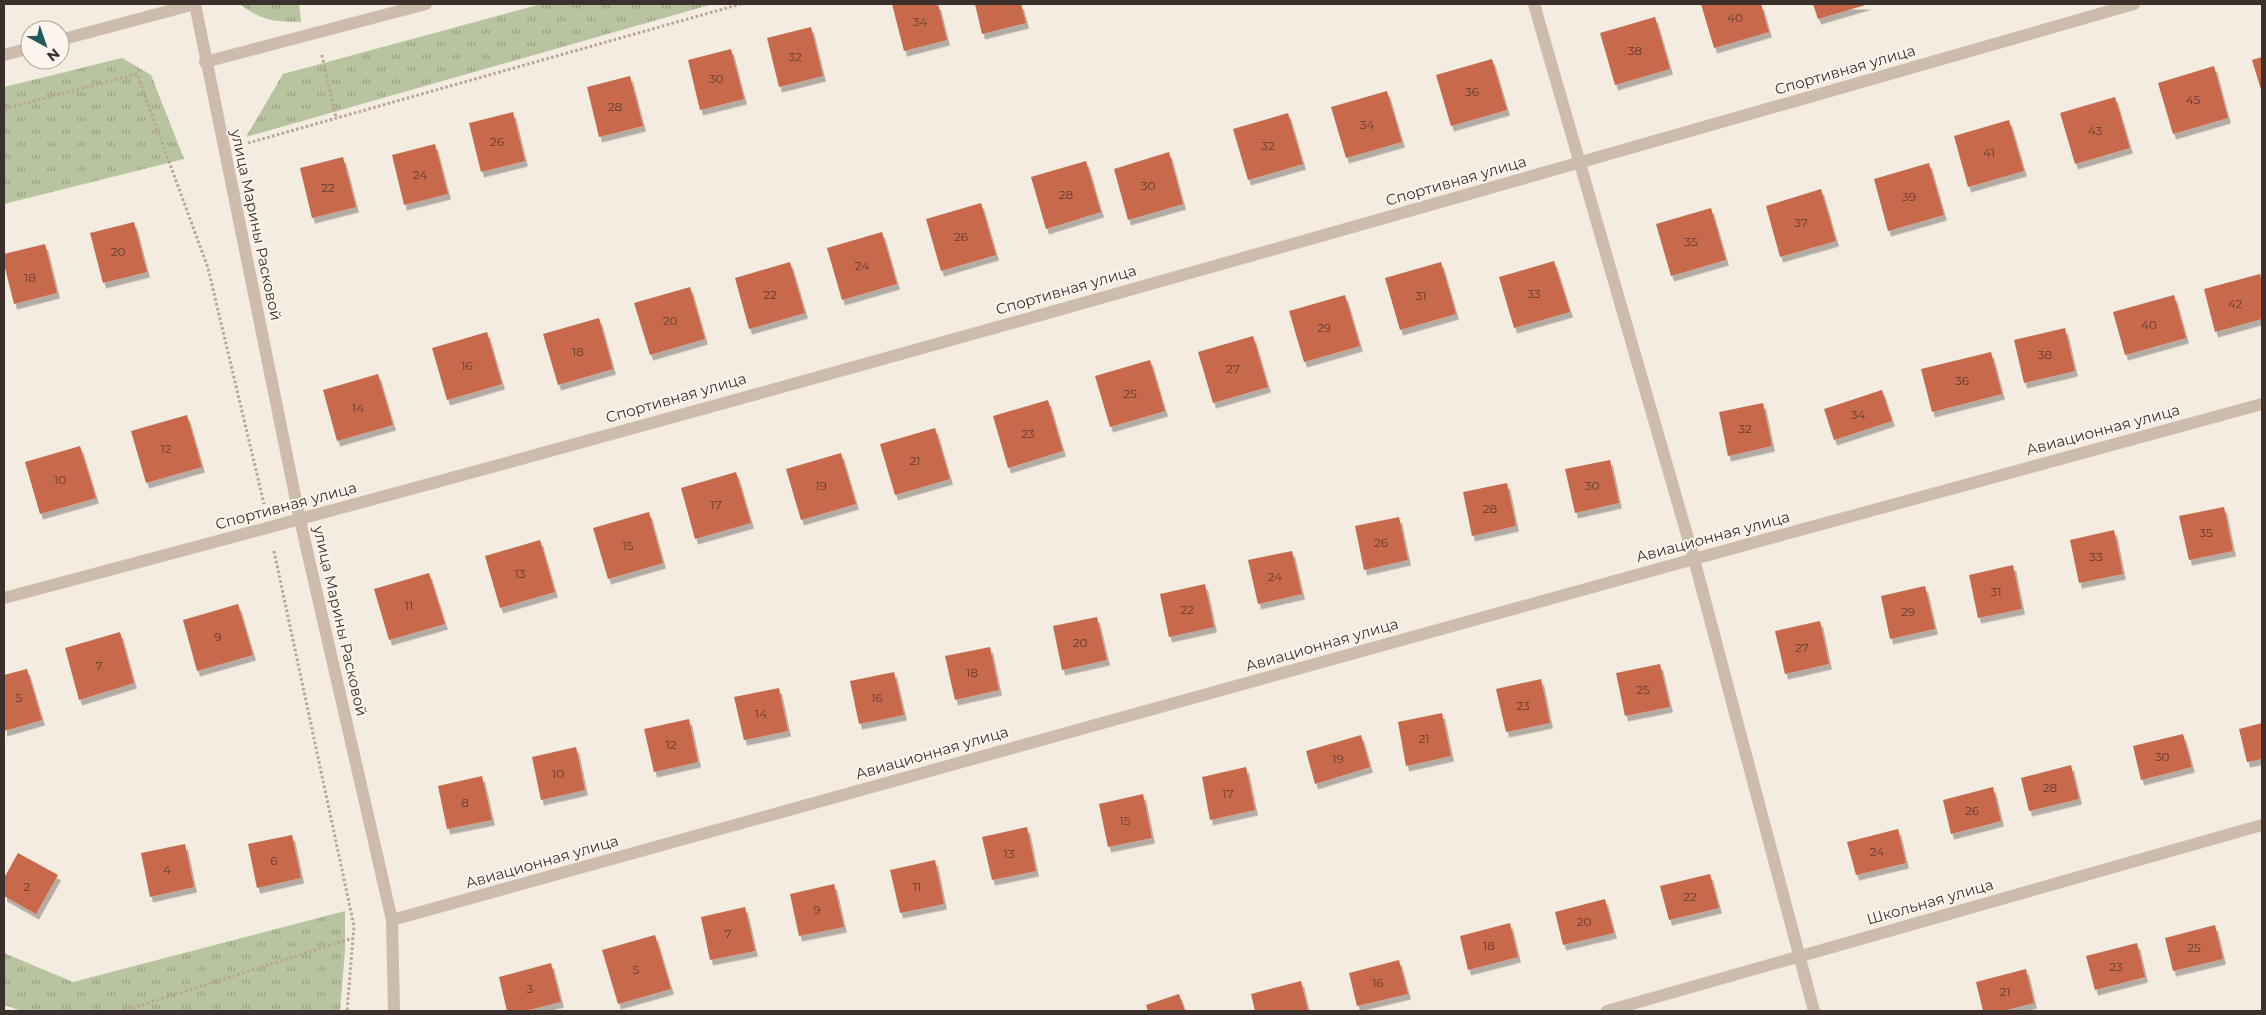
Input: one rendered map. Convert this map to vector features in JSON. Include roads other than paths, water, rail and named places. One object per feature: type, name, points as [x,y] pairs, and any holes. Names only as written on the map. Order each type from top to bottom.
[{"type":"street","points":[[70,37],[195,4]]},
{"type":"street","name":"улица Марины Расковой","points":[[195,4],[205,62],[300,520],[392,920],[394,1011]]},
{"type":"street","points":[[205,62],[426,4]]},
{"type":"street","points":[[1534,4],[1694,559],[1814,1011]]},
{"type":"street","name":"Спортивная улица","points":[[4,598],[300,520],[1581,163],[2134,4]]},
{"type":"street","points":[[4,55],[20,51]]},
{"type":"street","name":"Авиационная улица","points":[[392,920],[1694,559],[2262,404]]},
{"type":"street","name":"Школьная улица","points":[[1607,1011],[2262,825]]}]
